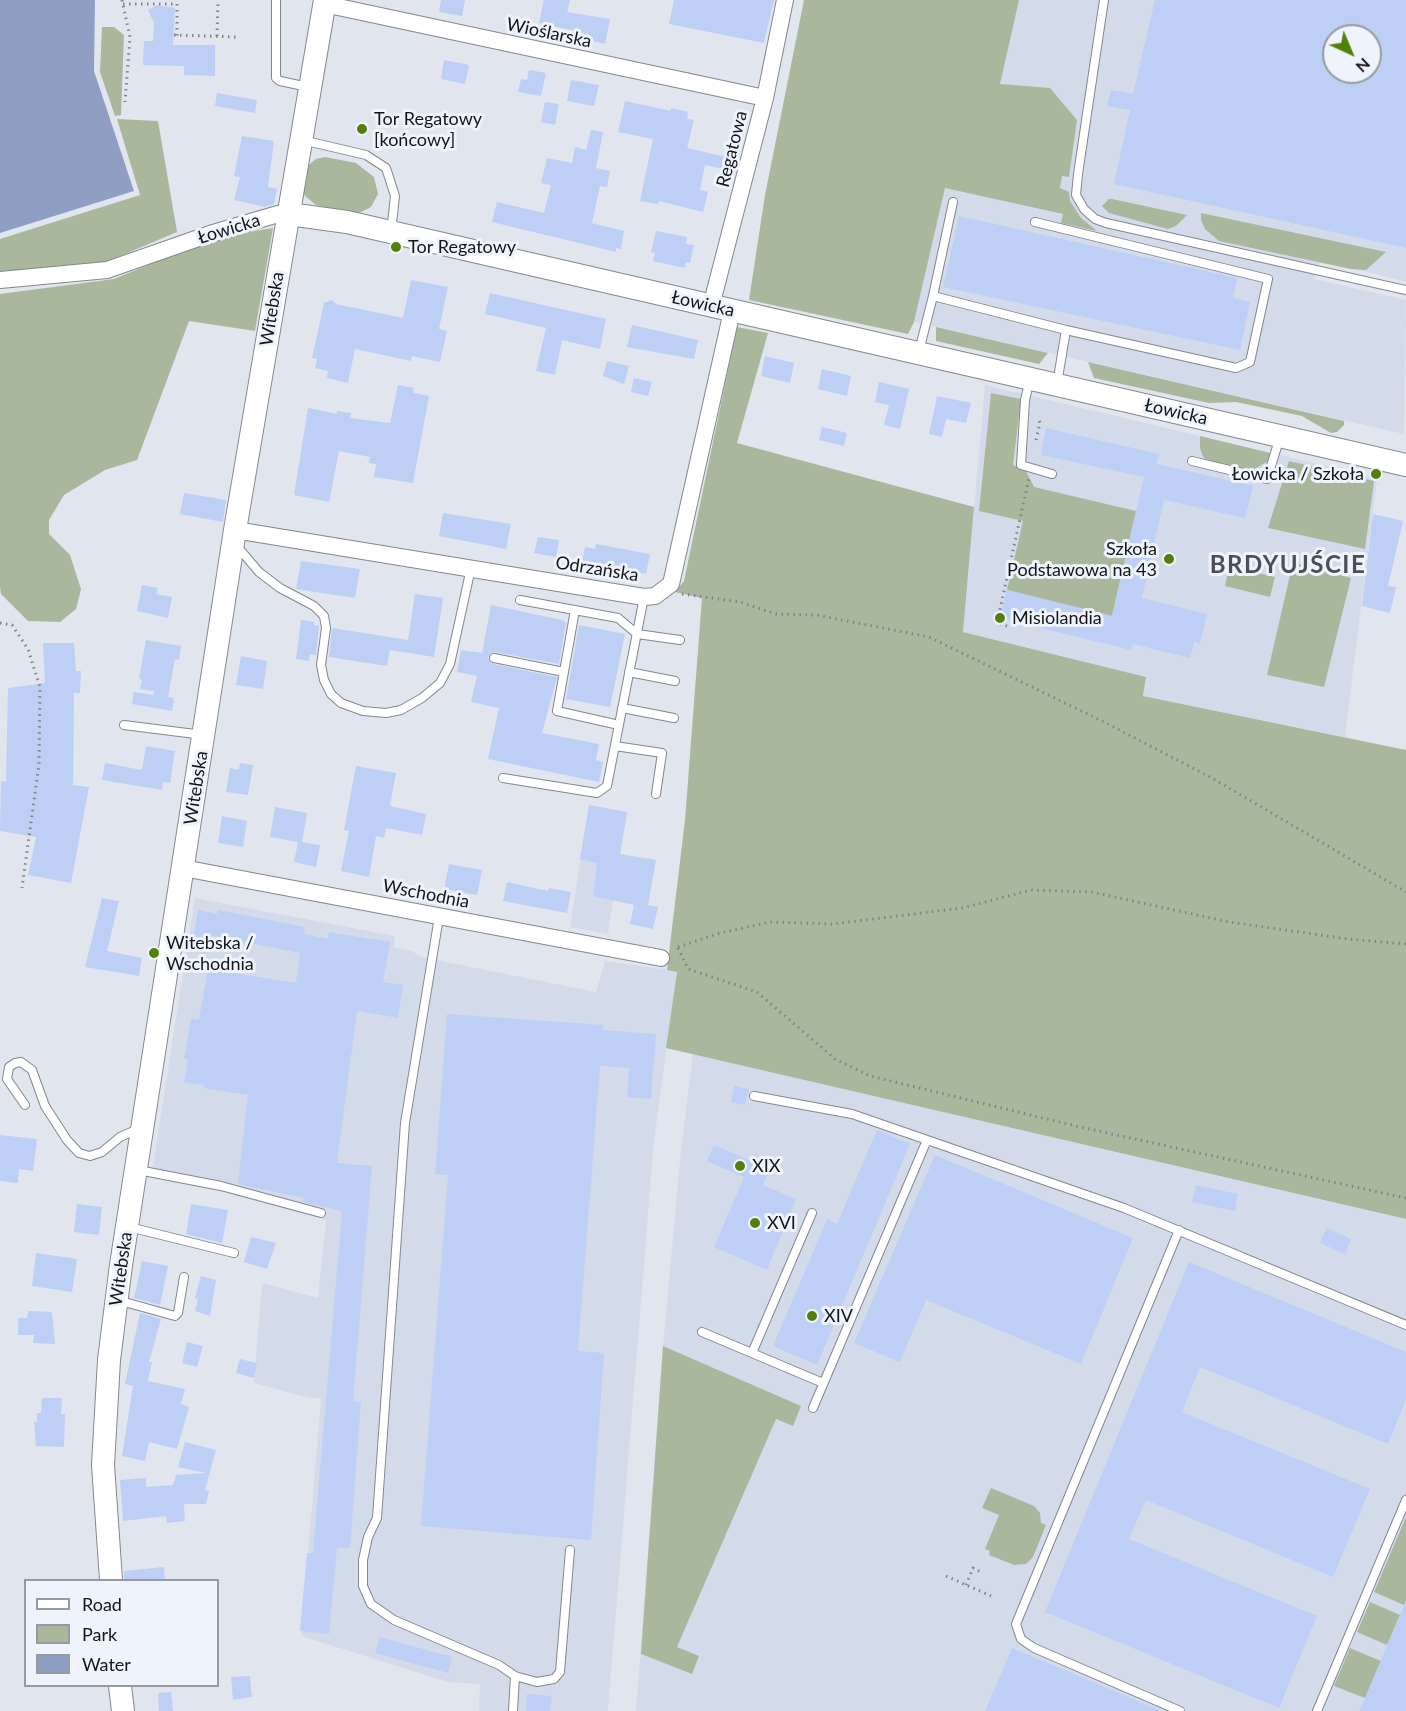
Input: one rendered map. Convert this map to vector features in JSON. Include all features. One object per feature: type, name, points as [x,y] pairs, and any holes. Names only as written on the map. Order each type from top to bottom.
[{"type":"street","name":"Regatowa","points":[[721,308],[785,0]]},
{"type":"street","name":"Witebska","points":[[111,1579],[103,1465],[109,1360],[116,1300],[134,1169],[235,536],[325,2]]},
{"type":"street","name":"Wioślarska","points":[[325,2],[765,98]]},
{"type":"street","name":"Łowicka","points":[[0,280],[107,270],[210,234],[278,214],[289,214],[347,222],[1406,464]]},
{"type":"street","points":[[666,590],[671,584],[721,308]]},
{"type":"street","name":"Odrzańska","points":[[235,536],[471,568],[644,597],[666,590]]},
{"type":"street","name":"Wschodnia","points":[[183,868],[439,917],[666,952]]},
{"type":"street","points":[[120,1687],[123,1711]]},
{"type":"lane","points":[[276,0],[276,78],[280,81],[309,87]]},
{"type":"lane","points":[[1104,0],[1078,174],[1076,195],[1084,209],[1095,219],[1106,223],[1406,290]]},
{"type":"lane","points":[[301,140],[366,155],[386,168],[395,196],[391,232]]},
{"type":"lane","points":[[918,353],[953,202]]},
{"type":"lane","points":[[933,296],[1066,330],[1236,368],[1250,362],[1268,279],[1035,222]]},
{"type":"lane","points":[[1057,384],[1066,330]]},
{"type":"lane","points":[[1030,379],[1025,400],[1021,465],[1052,474]]},
{"type":"lane","points":[[1192,461],[1267,478],[1281,437]]},
{"type":"lane","points":[[235,536],[259,572],[280,588],[314,606],[324,616],[321,665],[324,680],[331,694],[341,703],[363,711],[386,713],[401,710],[422,699],[440,683],[450,664],[471,568]]},
{"type":"lane","points":[[503,778],[597,793],[607,786],[644,597]]},
{"type":"lane","points":[[520,600],[618,618],[637,634],[680,640]]},
{"type":"lane","points":[[575,610],[557,711],[619,725]]},
{"type":"lane","points":[[494,658],[564,672]]},
{"type":"lane","points":[[629,672],[675,681]]},
{"type":"lane","points":[[622,708],[674,718]]},
{"type":"lane","points":[[124,725],[204,735]]},
{"type":"lane","points":[[615,746],[662,753],[656,794]]},
{"type":"lane","points":[[439,917],[405,1123],[377,1518],[368,1537],[363,1560],[363,1586],[370,1604],[394,1620],[499,1665],[515,1676],[537,1682],[554,1679],[560,1672],[570,1550]]},
{"type":"lane","points":[[25,1105],[7,1079],[9,1067],[15,1063],[27,1064],[32,1070],[45,1106],[67,1140],[79,1153],[90,1156],[102,1152],[120,1137],[141,1127]]},
{"type":"lane","points":[[754,1096],[852,1114],[1124,1208],[1406,1325]]},
{"type":"lane","points":[[813,1408],[927,1140]]},
{"type":"lane","points":[[134,1169],[221,1186],[321,1213]]},
{"type":"lane","points":[[752,1353],[812,1213]]},
{"type":"lane","points":[[126,1227],[234,1253]]},
{"type":"lane","points":[[1179,1230],[1016,1624],[1021,1639],[1034,1648],[1180,1711]]},
{"type":"lane","points":[[116,1300],[175,1316],[178,1313],[184,1277]]},
{"type":"lane","points":[[702,1332],[823,1383]]},
{"type":"lane","points":[[1317,1711],[1406,1500]]},
{"type":"lane","points":[[513,1711],[515,1676]]},
{"type":"path","points":[[216,36],[218,0]]},
{"type":"path","points":[[125,102],[130,37],[122,2],[177,4],[175,35],[237,37]]},
{"type":"path","points":[[1036,411],[1040,423],[1036,443]]},
{"type":"path","points":[[1007,626],[997,623],[1029,474]]},
{"type":"path","points":[[666,590],[740,602],[776,614],[816,615],[929,637],[1104,722],[1212,778],[1406,892]]},
{"type":"path","points":[[0,623],[12,625],[28,649],[40,687],[39,764],[22,888]]},
{"type":"path","points":[[666,952],[720,933],[771,922],[833,924],[962,908],[1031,890],[1092,892],[1229,922],[1348,939],[1406,944]]},
{"type":"path","points":[[678,948],[687,969],[757,992],[835,1059],[870,1076],[1080,1127],[1406,1198]]},
{"type":"path","points":[[966,1585],[973,1568],[981,1572]]},
{"type":"path","points":[[946,1576],[991,1596]]},
{"type":"shaded area","points":[[1005,0],[1406,0],[1406,282],[1321,260],[1314,279],[1406,300],[1404,434],[914,322],[944,188]]},
{"type":"shaded area","name":"Szkoła Podstawowa na 43","points":[[985,385],[1377,478],[1345,737],[1143,696],[1146,677],[963,632]]},
{"type":"shaded area","points":[[589,805],[627,812],[608,934],[570,927]]},
{"type":"shaded area","points":[[195,898],[395,936],[394,947],[412,951],[421,957],[596,992],[605,961],[677,971],[654,1141],[608,1711],[479,1711],[480,1684],[448,1682],[301,1636],[321,1398],[310,1398],[254,1383],[262,1283],[318,1298],[326,1220],[204,1187],[151,1178]]},
{"type":"shaded area","points":[[693,1054],[1406,1219],[1406,1711],[636,1711],[663,1346],[681,1150]]},
{"type":"green space","points":[[804,0],[1019,0],[1000,84],[1050,88],[1077,120],[1069,177],[1062,176],[1060,188],[1069,192],[1070,201],[1081,218],[1097,231],[1061,223],[1063,214],[945,188],[914,322],[908,334],[749,300],[765,195]]},
{"type":"green space","points":[[102,27],[114,27],[124,35],[121,115],[115,116],[100,72]]},
{"type":"green space","points":[[117,119],[158,121],[177,232],[99,265],[0,273],[0,239],[140,195]]},
{"type":"green space","points":[[325,157],[356,163],[374,177],[378,194],[371,207],[359,213],[350,213],[316,205],[305,196],[301,187],[305,168],[316,159]]},
{"type":"green space","points":[[1109,199],[1187,215],[1176,226],[1168,229],[1109,213],[1102,206]]},
{"type":"green space","points":[[1201,213],[1386,252],[1366,270],[1351,269],[1219,241],[1205,229]]},
{"type":"green space","points":[[273,228],[255,331],[189,321],[137,460],[105,470],[64,495],[49,520],[49,534],[70,555],[81,589],[76,609],[60,622],[28,621],[1,594],[0,587],[0,294],[114,279],[217,237]]},
{"type":"green space","points":[[737,327],[768,333],[737,443],[974,507],[963,632],[1146,677],[1143,696],[1406,750],[1406,1219],[666,1048],[677,972],[667,970],[685,820],[702,598],[675,592],[684,581]]},
{"type":"green space","points":[[936,327],[1048,353],[1039,364],[936,341]]},
{"type":"green space","points":[[1088,362],[1344,421],[1344,425],[1337,432],[1331,433],[1302,416],[1236,402],[1209,403],[1094,378]]},
{"type":"green space","points":[[991,393],[1021,399],[1013,465],[1026,471],[1034,487],[1136,511],[1112,616],[1007,590],[1023,521],[979,511]]},
{"type":"green space","points":[[1200,436],[1270,453],[1268,461],[1252,471],[1210,462],[1203,457]]},
{"type":"green space","points":[[1289,461],[1374,481],[1365,549],[1268,528]]},
{"type":"green space","points":[[1293,562],[1351,578],[1324,687],[1267,675]]},
{"type":"green space","points":[[1229,566],[1275,577],[1270,597],[1225,586]]},
{"type":"green space","points":[[663,1346],[801,1406],[793,1426],[776,1419],[677,1647],[699,1656],[692,1674],[641,1654]]},
{"type":"green space","points":[[991,1488],[1034,1506],[1040,1513],[1041,1523],[1046,1525],[1033,1557],[1026,1564],[1014,1565],[989,1555],[990,1551],[985,1549],[999,1515],[982,1508]]},
{"type":"green space","points":[[1406,1517],[1406,1600],[1404,1605],[1374,1592]]},
{"type":"green space","points":[[1370,1602],[1400,1615],[1387,1645],[1357,1632]]},
{"type":"green space","points":[[1350,1648],[1381,1661],[1365,1698],[1334,1686]]},
{"type":"water","points":[[0,0],[95,0],[94,71],[134,191],[0,233]]},
{"type":"building","points":[[441,0],[465,0],[462,16],[439,12]]},
{"type":"building","points":[[544,0],[570,0],[567,12],[610,19],[605,44],[583,39],[584,33],[539,23]]},
{"type":"building","points":[[674,0],[774,0],[764,43],[669,24]]},
{"type":"building","points":[[1155,0],[1406,0],[1406,248],[1114,184],[1130,110],[1107,106],[1111,90],[1133,94]]},
{"type":"building","points":[[157,5],[175,8],[173,45],[215,45],[215,76],[184,75],[184,66],[143,65],[144,41],[153,41],[154,23],[148,10]]},
{"type":"building","points":[[444,60],[469,65],[465,84],[441,79]]},
{"type":"building","points":[[529,70],[546,73],[541,96],[518,92],[521,79],[527,80]]},
{"type":"building","points":[[571,80],[599,85],[594,106],[567,101]]},
{"type":"building","points":[[217,93],[257,100],[255,113],[215,106]]},
{"type":"building","points":[[625,101],[671,111],[671,108],[688,112],[687,119],[694,120],[687,148],[726,157],[723,169],[705,165],[700,190],[708,192],[703,212],[659,201],[658,204],[640,201],[653,139],[618,132]]},
{"type":"building","points":[[545,102],[559,104],[555,125],[541,122]]},
{"type":"building","points":[[591,130],[603,132],[596,168],[610,171],[607,187],[600,186],[592,223],[624,231],[621,249],[616,248],[616,252],[492,222],[497,202],[544,213],[551,185],[541,183],[547,158],[572,163],[575,147],[586,150]]},
{"type":"building","points":[[242,136],[274,141],[268,187],[277,189],[274,204],[265,207],[234,200],[240,177],[234,176]]},
{"type":"building","points":[[959,216],[1237,278],[1233,298],[1250,302],[1240,350],[943,287]]},
{"type":"building","points":[[656,231],[687,237],[686,244],[694,245],[690,263],[686,262],[685,268],[653,261],[655,253],[651,252]]},
{"type":"building","points":[[411,280],[448,287],[439,329],[447,331],[440,362],[412,356],[411,361],[355,349],[348,383],[327,378],[328,371],[315,368],[317,359],[312,358],[324,303],[332,300],[336,304],[403,318]]},
{"type":"building","points":[[490,293],[606,319],[600,349],[562,340],[555,375],[536,371],[546,328],[485,314]]},
{"type":"building","points":[[632,325],[698,340],[694,359],[627,347]]},
{"type":"building","points":[[765,356],[794,363],[790,383],[761,376]]},
{"type":"building","points":[[607,361],[629,366],[624,384],[603,376]]},
{"type":"building","points":[[822,369],[851,376],[847,396],[818,389]]},
{"type":"building","points":[[634,378],[652,382],[648,396],[631,392]]},
{"type":"building","points":[[879,382],[909,389],[900,429],[884,425],[889,405],[875,402]]},
{"type":"building","points":[[398,385],[414,388],[413,393],[429,396],[413,483],[374,477],[376,464],[369,463],[370,457],[339,451],[329,502],[294,495],[308,408],[337,414],[337,411],[351,413],[350,418],[390,423]]},
{"type":"building","points":[[937,396],[971,403],[966,423],[946,419],[942,437],[929,434]]},
{"type":"building","points":[[822,427],[847,433],[844,446],[819,440]]},
{"type":"building","points":[[1046,428],[1159,454],[1157,464],[1253,486],[1245,518],[1164,500],[1142,598],[1207,614],[1200,644],[1194,642],[1190,658],[1133,644],[1131,650],[1000,618],[1007,590],[1112,616],[1144,477],[1041,455]]},
{"type":"building","points":[[184,493],[226,500],[223,522],[180,514]]},
{"type":"building","points":[[443,513],[511,524],[506,549],[439,536]]},
{"type":"building","points":[[1373,514],[1403,521],[1388,586],[1396,587],[1390,613],[1362,606]]},
{"type":"building","points":[[538,537],[559,540],[556,557],[534,553]]},
{"type":"building","points":[[596,544],[650,554],[646,574],[582,562],[585,547],[595,549]]},
{"type":"building","points":[[301,561],[360,569],[355,598],[296,589]]},
{"type":"building","points":[[142,585],[158,588],[156,594],[172,597],[168,618],[137,611]]},
{"type":"building","points":[[415,594],[443,598],[434,657],[390,650],[387,666],[329,657],[332,628],[408,640]]},
{"type":"building","points":[[491,605],[562,620],[566,623],[559,664],[495,652],[489,654],[488,659],[493,664],[557,677],[542,733],[599,744],[596,760],[603,762],[599,782],[488,759],[499,708],[471,702],[477,676],[457,672],[461,650],[482,653]]},
{"type":"building","points":[[301,620],[314,622],[314,625],[319,626],[316,655],[310,654],[309,661],[296,659]]},
{"type":"building","points":[[579,625],[625,634],[610,707],[566,699]]},
{"type":"building","points":[[146,640],[181,646],[179,660],[175,659],[168,697],[174,698],[172,711],[132,704],[134,692],[153,695],[154,691],[140,689],[142,680],[139,679]]},
{"type":"building","points":[[43,643],[74,643],[76,671],[81,671],[80,693],[74,693],[73,785],[89,787],[71,883],[28,875],[36,837],[0,831],[1,781],[6,782],[8,688],[45,683]]},
{"type":"building","points":[[241,656],[267,661],[263,689],[236,685]]},
{"type":"building","points":[[146,746],[175,751],[170,783],[163,782],[162,790],[102,780],[105,763],[142,770]]},
{"type":"building","points":[[240,763],[253,765],[248,795],[226,792],[230,768],[239,770]]},
{"type":"building","points":[[356,766],[396,773],[390,806],[426,814],[422,835],[386,828],[384,838],[376,836],[369,877],[341,871],[349,831],[344,830]]},
{"type":"building","points":[[589,805],[627,812],[620,854],[656,860],[648,905],[658,907],[653,929],[630,924],[634,905],[593,896],[597,863],[580,859]]},
{"type":"building","points":[[275,807],[307,813],[302,842],[320,845],[316,867],[294,862],[298,842],[270,837]]},
{"type":"building","points":[[222,816],[247,821],[243,847],[218,843]]},
{"type":"building","points":[[449,864],[482,870],[477,895],[444,889]]},
{"type":"building","points":[[507,882],[548,891],[549,888],[571,892],[567,913],[503,901]]},
{"type":"building","points":[[102,898],[119,901],[107,951],[142,958],[139,976],[85,967]]},
{"type":"building","points":[[198,910],[217,914],[218,910],[305,927],[304,934],[328,939],[329,932],[390,942],[383,982],[403,985],[398,1018],[357,1011],[337,1163],[372,1166],[353,1401],[361,1402],[350,1548],[337,1548],[329,1634],[300,1631],[307,1553],[313,1553],[342,1211],[303,1202],[304,1198],[238,1184],[248,1095],[203,1088],[204,1085],[184,1082],[188,1059],[184,1059],[191,1019],[199,1020],[208,969],[296,983],[300,953],[209,935],[206,953],[191,950]]},
{"type":"building","points":[[447,1014],[603,1025],[603,1030],[656,1034],[651,1099],[627,1097],[629,1068],[600,1066],[578,1351],[604,1353],[591,1540],[421,1526],[448,1175],[435,1174]]},
{"type":"building","points":[[734,1086],[749,1089],[745,1105],[731,1102]]},
{"type":"building","points":[[877,1130],[910,1144],[817,1365],[773,1346],[827,1219],[837,1224]]},
{"type":"building","points":[[0,1135],[37,1139],[33,1171],[19,1169],[18,1183],[0,1181]]},
{"type":"building","name":"XVI","points":[[714,1145],[770,1169],[763,1185],[796,1199],[767,1270],[714,1247],[744,1177],[707,1161]]},
{"type":"building","points":[[935,1155],[1133,1238],[1081,1364],[926,1300],[900,1362],[854,1343]]},
{"type":"building","points":[[1196,1185],[1238,1194],[1235,1211],[1192,1202]]},
{"type":"building","points":[[77,1204],[102,1207],[99,1235],[74,1232]]},
{"type":"building","points":[[191,1204],[228,1210],[222,1243],[186,1234]]},
{"type":"building","points":[[1327,1228],[1351,1239],[1345,1254],[1320,1243]]},
{"type":"building","points":[[251,1237],[276,1243],[267,1269],[244,1262]]},
{"type":"building","points":[[36,1253],[77,1259],[72,1292],[32,1286]]},
{"type":"building","points":[[142,1261],[168,1266],[160,1305],[134,1298]]},
{"type":"building","points":[[1189,1262],[1406,1352],[1406,1399],[1388,1444],[1200,1367],[1182,1412],[1370,1489],[1333,1577],[1146,1500],[1129,1539],[1317,1616],[1279,1708],[1045,1612]]},
{"type":"building","points":[[201,1276],[216,1280],[210,1316],[195,1311],[198,1299],[195,1298]]},
{"type":"building","points":[[28,1311],[52,1312],[55,1344],[33,1343],[34,1335],[18,1335],[18,1318],[27,1318]]},
{"type":"building","points":[[140,1313],[161,1319],[149,1362],[152,1362],[148,1381],[185,1389],[181,1404],[189,1407],[177,1449],[149,1442],[145,1461],[122,1456],[133,1386],[125,1384]]},
{"type":"building","points":[[187,1342],[203,1346],[197,1367],[182,1363]]},
{"type":"building","points":[[240,1359],[257,1363],[254,1378],[236,1373]]},
{"type":"building","points":[[42,1398],[62,1398],[61,1414],[65,1414],[64,1447],[36,1446],[34,1422],[37,1422],[37,1413],[41,1413]]},
{"type":"building","points":[[185,1442],[216,1450],[205,1490],[209,1491],[206,1504],[184,1504],[185,1521],[167,1523],[166,1516],[123,1521],[120,1480],[146,1478],[146,1487],[173,1485],[176,1475],[206,1473],[178,1467]]},
{"type":"building","points":[[164,1567],[165,1579],[124,1579],[124,1571]]},
{"type":"building","points":[[1406,1601],[1406,1711],[1359,1711],[1365,1698]]},
{"type":"building","points":[[380,1637],[452,1657],[448,1673],[375,1653]]},
{"type":"building","points":[[1012,1648],[1162,1711],[985,1711]]},
{"type":"building","points":[[250,1676],[252,1697],[233,1700],[231,1677]]},
{"type":"building","points":[[171,1692],[173,1711],[159,1711],[158,1693]]},
{"type":"building","points":[[527,1694],[552,1696],[550,1711],[526,1711]]},
{"type":"place","name":"Tor Regatowy [końcowy]","points":[[362,129]]},
{"type":"place","name":"Tor Regatowy","points":[[396,247]]},
{"type":"place","name":"Łowicka / Szkoła","points":[[1376,474]]},
{"type":"place","name":"Szkoła Podstawowa na 43","points":[[1169,559]]},
{"type":"place","name":"Misiolandia","points":[[1000,618]]},
{"type":"place","name":"Witebska / Wschodnia","points":[[154,953]]},
{"type":"place","name":"XIX","points":[[740,1166]]},
{"type":"place","name":"XVI","points":[[755,1223]]},
{"type":"place","name":"XIV","points":[[812,1316]]},
{"type":"district","name":"BRDYUJŚCIE","points":[[1288,565]]}]
